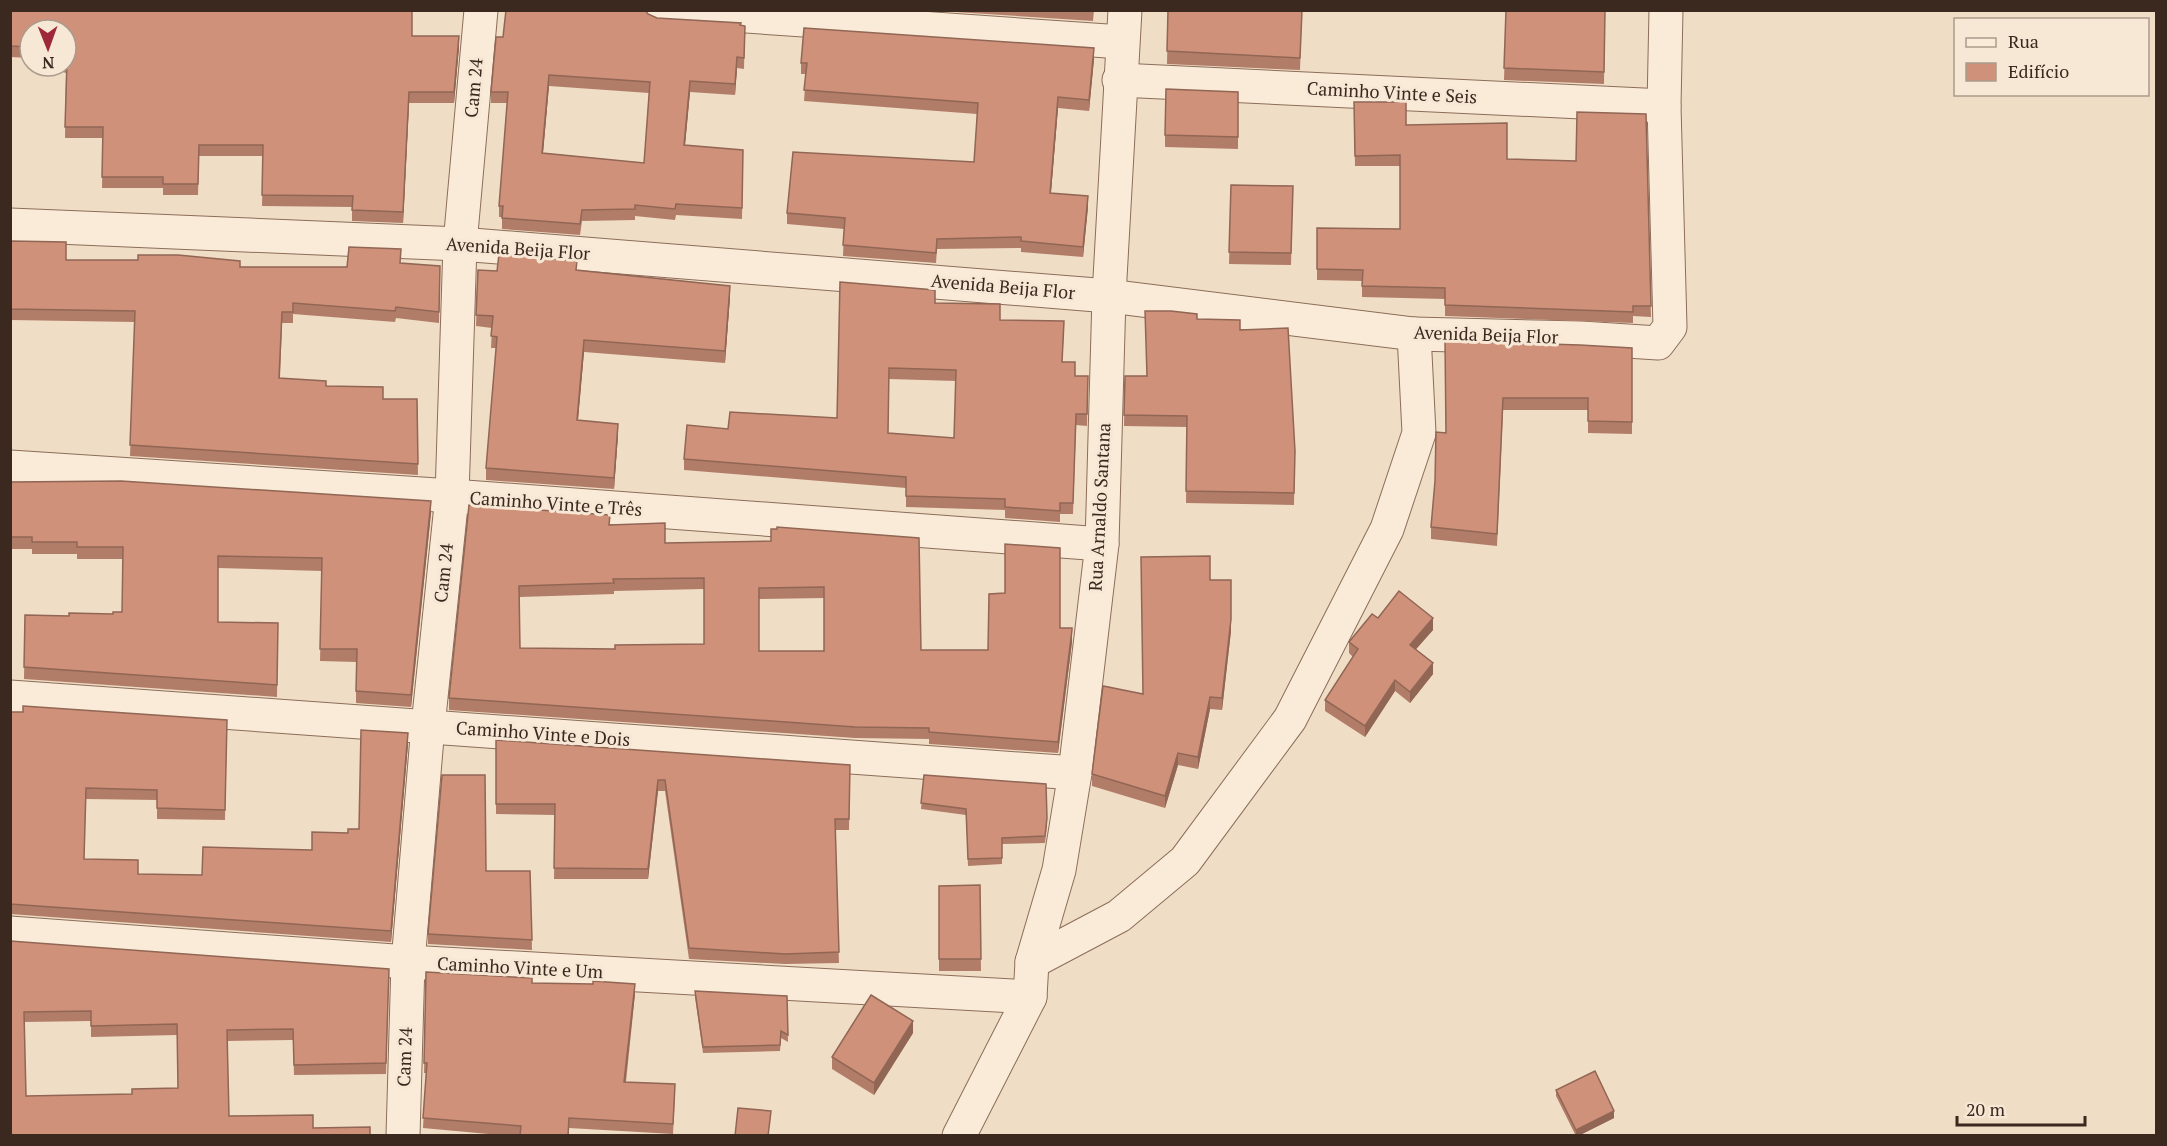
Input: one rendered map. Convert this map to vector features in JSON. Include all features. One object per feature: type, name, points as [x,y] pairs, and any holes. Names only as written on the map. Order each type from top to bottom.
[{"type":"street","name":"Cam 24","points":[[403,1136],[408,962],[428,726],[452,496],[460,244],[481,10]]},
{"type":"street","points":[[659,10],[1123,26]]},
{"type":"street","name":"Avenida Beija Flor","points":[[10,225],[460,244],[1109,296],[1414,334],[1581,338],[1658,343],[1670,327],[1664,106],[1666,10]]},
{"type":"street","name":"Rua Arnaldo Santana","points":[[1030,997],[1032,962],[1059,870],[1075,773],[1102,544],[1109,296],[1123,26]]},
{"type":"street","name":"Caminho Vinte e Seis","points":[[1119,80],[1664,106]]},
{"type":"street","points":[[1032,962],[1119,916],[1185,861],[1290,719],[1387,529],[1419,433],[1414,334]]},
{"type":"street","name":"Caminho Vinte e Três","points":[[10,467],[452,496],[1102,544]]},
{"type":"street","name":"Caminho Vinte e Dois","points":[[10,697],[1075,773]]},
{"type":"street","name":"Caminho Vinte e Um","points":[[10,933],[408,962],[1030,997]]},
{"type":"street","points":[[959,1136],[1030,997]]},
{"type":"building","points":[[10,10],[412,10],[412,36],[459,36],[454,92],[409,92],[403,212],[352,210],[353,196],[262,195],[263,145],[199,145],[198,184],[163,184],[163,177],[102,177],[103,127],[65,127],[67,78],[78,78],[78,18],[18,18],[18,46],[10,46]]},
{"type":"building","points":[[506,10],[645,10],[657,18],[741,23],[740,25],[745,26],[744,58],[737,57],[735,84],[690,81],[684,145],[743,150],[742,208],[676,204],[675,209],[635,205],[635,209],[582,210],[580,224],[502,218],[503,206],[499,206],[508,92],[491,92],[496,37],[503,37]],"holes":[[[549,75],[650,82],[644,163],[542,153]]]},
{"type":"building","points":[[1168,10],[1302,10],[1300,58],[1167,51]]},
{"type":"building","points":[[1506,10],[1605,10],[1604,72],[1504,68]]},
{"type":"building","points":[[804,28],[1094,48],[1089,100],[1058,97],[1050,193],[1088,196],[1083,247],[1021,241],[1021,237],[937,239],[936,253],[843,245],[845,218],[787,213],[793,152],[974,162],[978,103],[804,90],[807,63],[801,63]]},
{"type":"building","points":[[1166,89],[1238,92],[1238,137],[1165,135]]},
{"type":"building","points":[[1354,102],[1406,102],[1406,125],[1507,123],[1507,159],[1576,161],[1577,112],[1646,114],[1651,306],[1633,306],[1633,312],[1445,305],[1445,288],[1362,286],[1363,270],[1317,269],[1317,228],[1400,229],[1400,155],[1355,156]]},
{"type":"building","points":[[1231,185],[1293,186],[1291,253],[1229,252]]},
{"type":"building","points":[[10,241],[66,242],[66,260],[138,260],[138,255],[178,255],[240,261],[240,267],[347,267],[349,247],[401,249],[400,263],[440,266],[439,312],[396,307],[395,311],[293,303],[293,312],[282,312],[279,378],[326,381],[326,386],[383,387],[383,399],[417,399],[418,464],[130,445],[135,311],[10,309]]},
{"type":"building","points":[[499,254],[577,261],[576,270],[730,286],[725,351],[584,340],[577,420],[618,424],[614,478],[486,468],[497,337],[491,336],[493,316],[476,315],[478,270],[497,271]]},
{"type":"building","points":[[840,282],[935,290],[935,303],[1000,304],[1000,320],[1064,321],[1062,362],[1075,362],[1075,376],[1088,376],[1087,414],[1076,414],[1073,503],[1060,503],[1060,511],[1005,507],[1005,499],[906,496],[906,477],[684,459],[687,425],[728,429],[730,412],[837,418]],"holes":[[[889,368],[956,370],[954,438],[888,433]]]},
{"type":"building","points":[[1145,311],[1197,314],[1197,319],[1240,320],[1240,330],[1288,328],[1295,451],[1294,493],[1186,491],[1187,416],[1124,415],[1125,376],[1147,376]]},
{"type":"building","points":[[1445,341],[1632,348],[1632,422],[1588,421],[1588,398],[1503,398],[1497,534],[1431,527],[1436,432],[1446,433]]},
{"type":"building","points":[[121,481],[431,501],[411,695],[356,691],[357,649],[320,649],[322,558],[218,556],[218,622],[278,623],[277,685],[24,667],[25,615],[69,616],[69,613],[113,614],[113,612],[122,612],[123,547],[77,547],[77,542],[32,542],[32,537],[10,537],[10,482]]},
{"type":"building","points":[[469,505],[610,515],[609,525],[665,523],[665,543],[771,541],[771,529],[777,529],[777,527],[919,538],[921,650],[988,650],[989,594],[1005,593],[1005,544],[1060,548],[1060,628],[1072,628],[1072,630],[1058,742],[929,732],[929,728],[855,727],[449,698]],"holes":[[[704,578],[704,644],[615,645],[615,649],[520,648],[519,586],[614,583],[613,579]],[[824,587],[824,651],[759,651],[759,588]]]},
{"type":"building","points":[[1210,556],[1210,580],[1231,580],[1231,619],[1222,698],[1210,697],[1198,757],[1178,753],[1165,796],[1092,774],[1103,686],[1143,694],[1141,557]]},
{"type":"building","points":[[1399,591],[1433,618],[1410,645],[1433,663],[1410,692],[1395,680],[1365,726],[1325,700],[1358,649],[1349,642],[1372,614],[1378,618]]},
{"type":"building","points":[[23,706],[227,720],[225,810],[157,808],[157,790],[86,788],[84,859],[138,860],[138,874],[202,875],[203,847],[312,850],[312,832],[348,833],[348,829],[359,829],[361,730],[408,733],[391,931],[10,904],[10,712],[23,712]]},
{"type":"building","points":[[496,740],[850,765],[849,819],[835,819],[839,952],[785,954],[689,948],[665,780],[658,780],[648,869],[554,868],[555,804],[496,804]]},
{"type":"building","points":[[442,775],[485,775],[486,871],[530,871],[532,940],[428,934]]},
{"type":"building","points":[[924,775],[1046,784],[1045,836],[1002,838],[1002,858],[968,859],[966,809],[921,803]]},
{"type":"building","points":[[980,885],[981,959],[939,959],[939,886]]},
{"type":"building","points":[[10,941],[389,969],[386,1063],[294,1065],[293,1029],[227,1030],[229,1116],[313,1115],[313,1128],[370,1127],[370,1136],[10,1136]],"holes":[[[91,1011],[91,1026],[177,1024],[178,1088],[132,1089],[132,1094],[26,1096],[24,1012]]]},
{"type":"building","points":[[426,972],[532,978],[532,983],[593,984],[593,981],[635,984],[624,1082],[675,1084],[673,1124],[569,1118],[568,1136],[520,1136],[521,1126],[423,1118],[427,1063],[424,1063]]},
{"type":"building","points":[[695,991],[787,996],[788,1035],[781,1031],[780,1045],[703,1047]]},
{"type":"building","points":[[871,995],[913,1021],[874,1083],[832,1057]]},
{"type":"building","points":[[1595,1071],[1614,1111],[1576,1130],[1556,1090]]},
{"type":"building","points":[[738,1108],[771,1111],[768,1136],[735,1136]]}]
